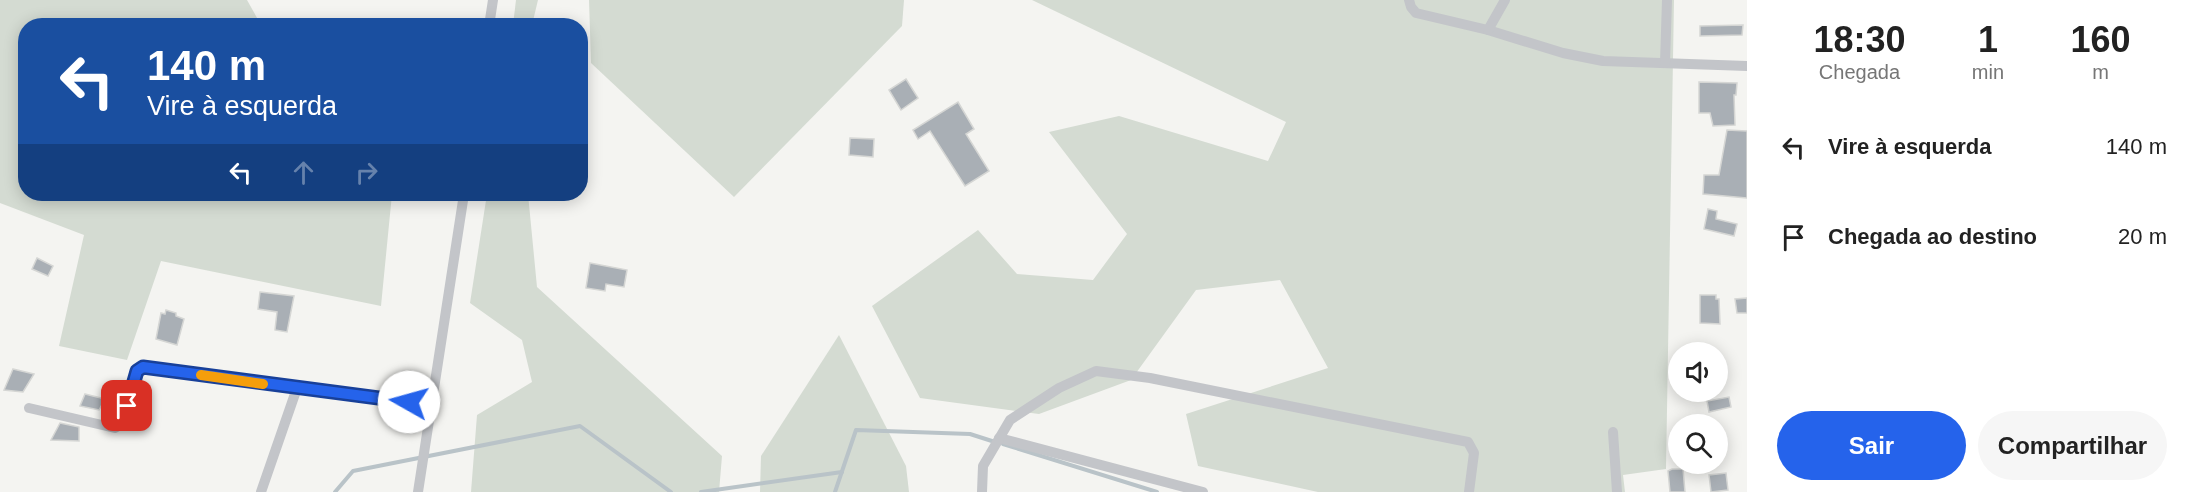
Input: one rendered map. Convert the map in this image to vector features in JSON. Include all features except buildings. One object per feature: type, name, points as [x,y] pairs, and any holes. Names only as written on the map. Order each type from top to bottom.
[{"type":"street","points":[[490,18],[493,0]]},
{"type":"street","points":[[1409,0],[1416,13],[1488,30],[1563,53],[1603,61],[1747,66]]},
{"type":"street","points":[[1488,30],[1505,0]]},
{"type":"street","points":[[1665,63],[1667,0]]},
{"type":"street","points":[[418,492],[463,201]]},
{"type":"street","points":[[29,408],[115,428],[122,424],[137,371],[143,367],[431,405]]},
{"type":"street","points":[[982,492],[983,466],[1010,420],[1059,388],[1096,372],[1150,378],[1468,442],[1474,453],[1469,492]]},
{"type":"street","points":[[261,492],[297,388]]},
{"type":"street","points":[[1613,432],[1617,492]]},
{"type":"street","points":[[999,438],[1203,492]]},
{"type":"shaded area","points":[[0,0],[247,0],[257,18],[18,18],[18,201],[391,201],[381,306],[161,261],[127,360],[59,346],[84,235],[0,203]]},
{"type":"shaded area","points":[[516,0],[538,0],[534,18],[514,18]]},
{"type":"shaded area","points":[[589,0],[904,0],[902,26],[734,197],[591,63]]},
{"type":"shaded area","points":[[1032,0],[1674,0],[1666,469],[1623,475],[1625,492],[1318,492],[1198,466],[1186,414],[1328,368],[1280,280],[1196,290],[1131,380],[1039,414],[920,398],[872,306],[978,230],[1017,274],[1093,280],[1127,234],[1049,132],[1119,116],[1268,161],[1286,122]]},
{"type":"shaded area","points":[[486,201],[529,201],[537,287],[722,456],[719,492],[471,492],[477,415],[532,382],[522,340],[470,303]]},
{"type":"shaded area","points":[[839,335],[906,466],[909,492],[760,492],[761,456]]},
{"type":"waterway","points":[[335,492],[353,471],[580,426],[671,492]]},
{"type":"waterway","points":[[835,492],[856,430],[970,434],[995,442]]},
{"type":"waterway","points":[[1003,444],[1157,492]]},
{"type":"waterway","points":[[701,492],[842,472]]},
{"type":"slow traffic","points":[[201,375],[263,384]]},
{"type":"route","points":[[127,406],[137,371],[143,367],[409,402]]}]
